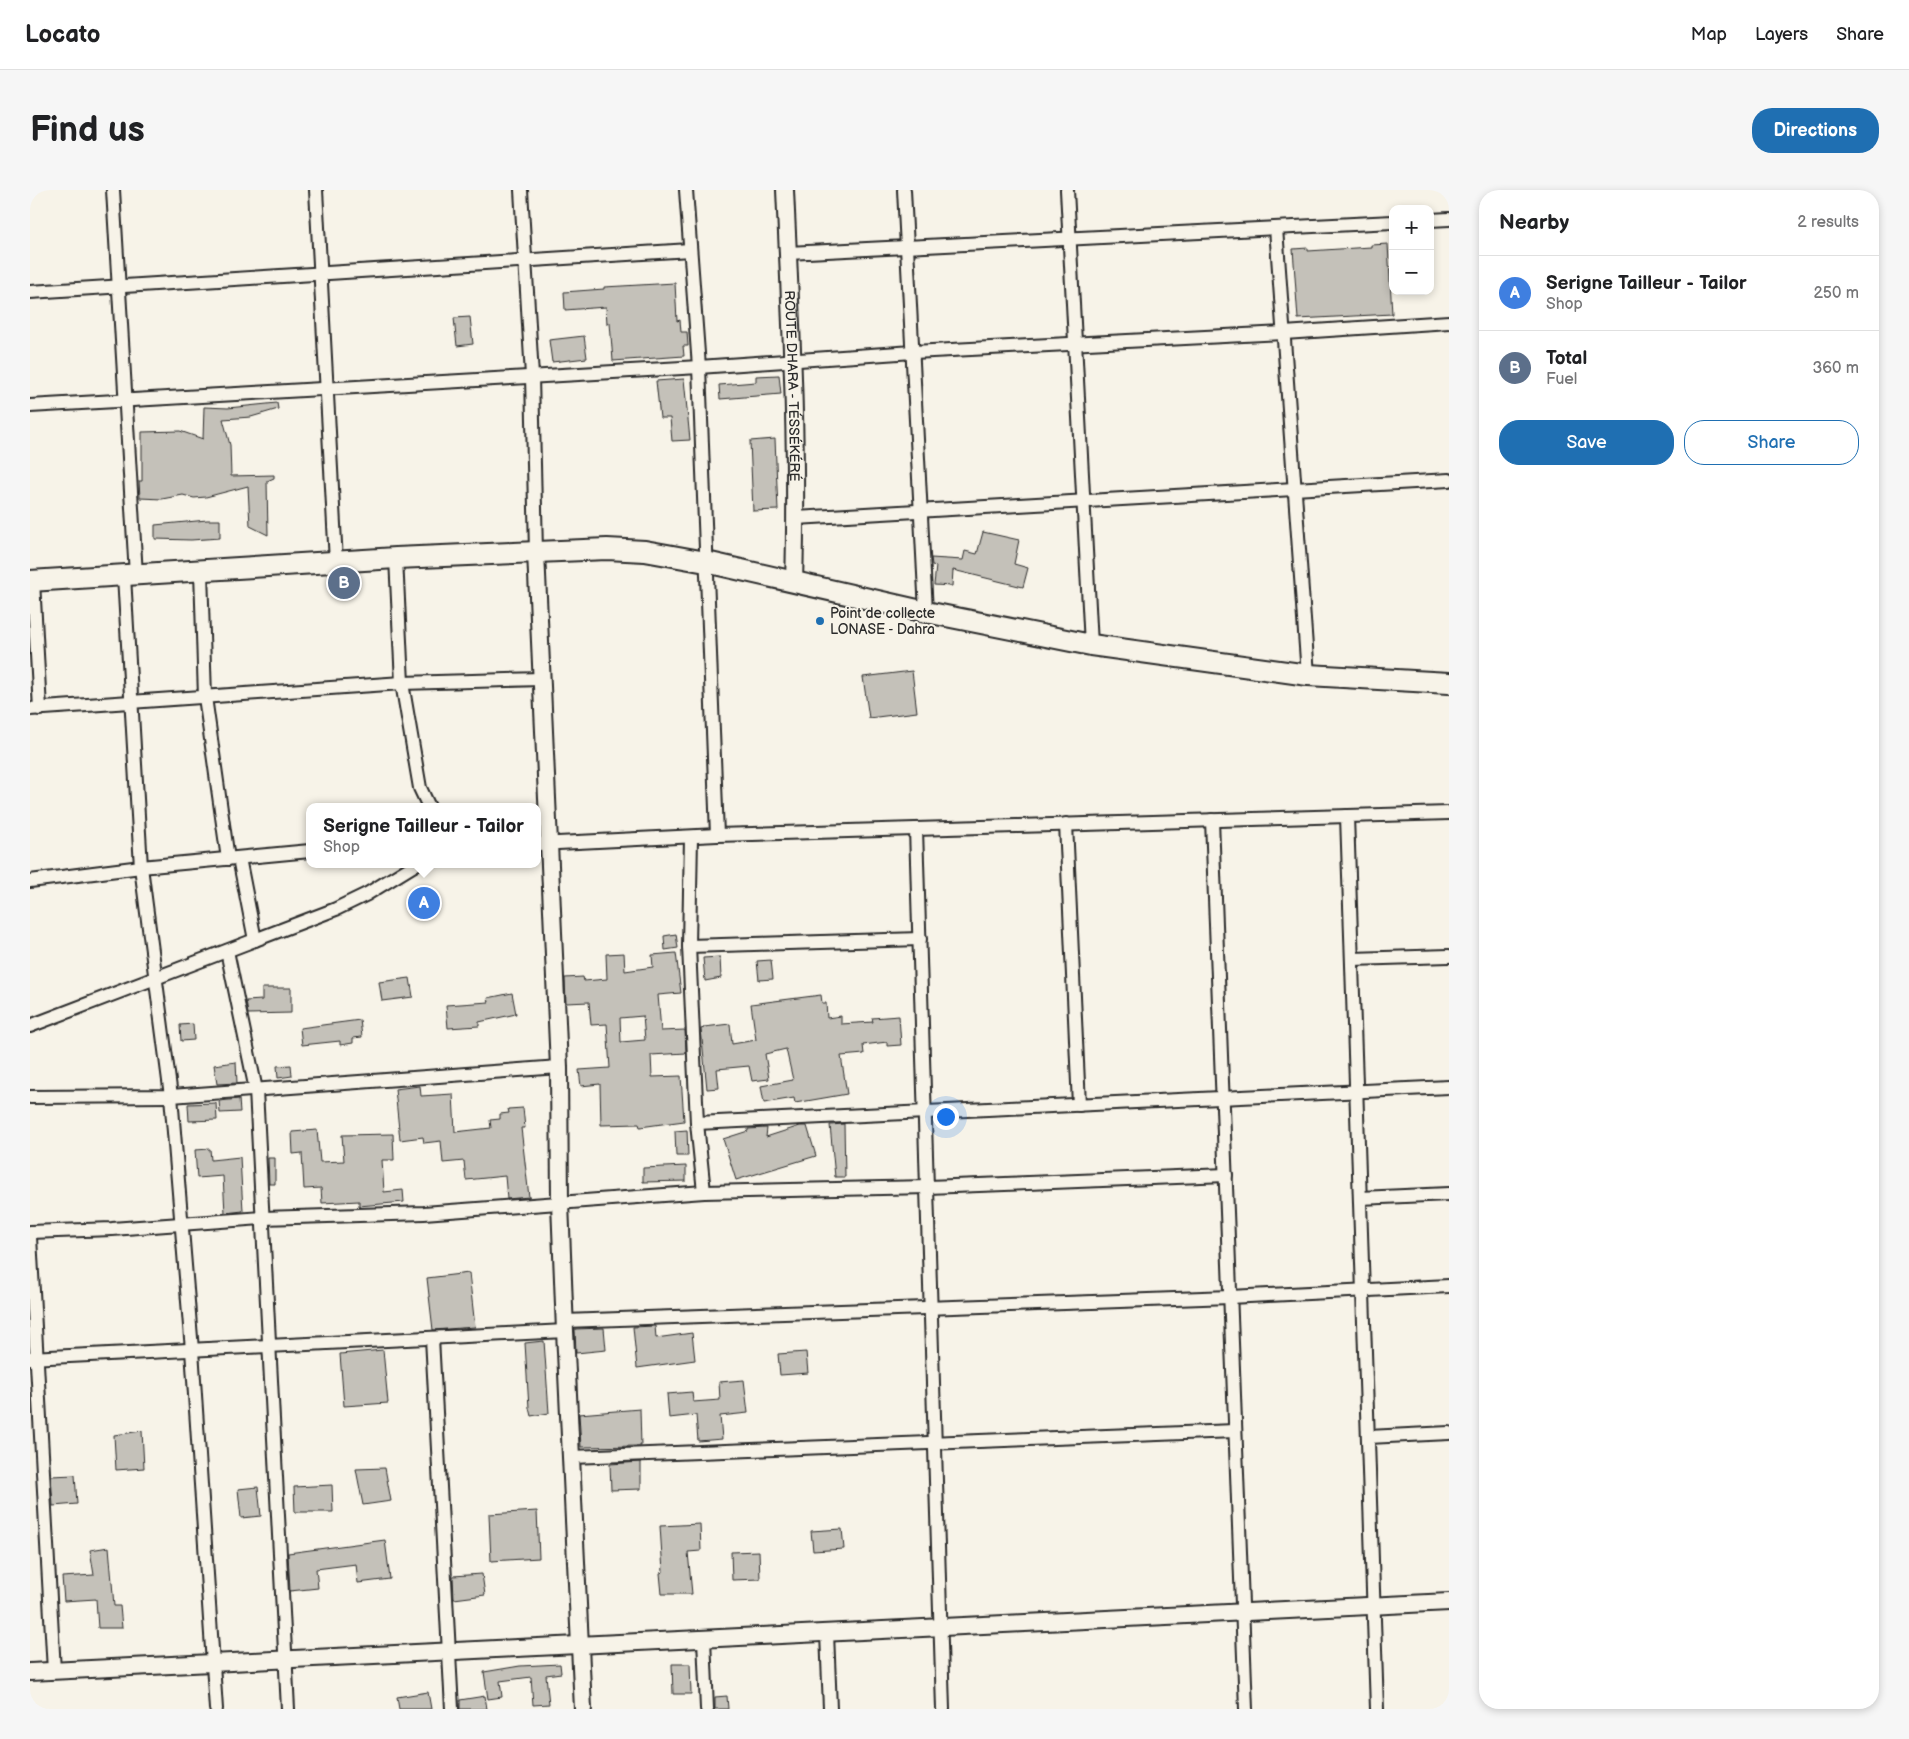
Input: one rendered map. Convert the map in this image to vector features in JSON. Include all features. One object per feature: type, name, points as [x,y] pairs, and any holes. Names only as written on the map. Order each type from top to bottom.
[{"type":"main road","points":[[31,581],[200,572],[396,558],[607,549],[645,551],[706,562],[926,612],[1091,645],[1308,675],[1449,683]]},
{"type":"street","points":[[113,190],[126,400],[132,702],[141,867],[171,1096],[192,1350],[216,1709]]},
{"type":"street","points":[[316,190],[336,562]]},
{"type":"street","points":[[521,190],[532,376],[541,679],[543,844],[559,1067],[560,1203],[584,1709]]},
{"type":"street","points":[[686,190],[699,367],[717,835]]},
{"type":"street","name":"ROUTE DHARA - TÉSSÉKÉRÉ","points":[[785,190],[793,360],[796,518],[794,582]]},
{"type":"street","points":[[904,190],[926,612]]},
{"type":"street","points":[[1067,190],[1091,645]]},
{"type":"street","points":[[1434,220],[1449,219]]},
{"type":"street","points":[[788,253],[1389,222]]},
{"type":"street","points":[[1276,228],[1308,675]]},
{"type":"street","points":[[30,292],[690,250]]},
{"type":"street","points":[[30,406],[699,367],[913,352],[1284,333],[1449,322]]},
{"type":"street","points":[[796,518],[1449,480]]},
{"type":"street","points":[[396,558],[402,683],[420,788],[427,803]]},
{"type":"street","points":[[200,572],[205,697],[233,858],[255,940]]},
{"type":"street","points":[[31,581],[35,709],[402,683],[541,679]]},
{"type":"street","points":[[543,844],[717,835],[1449,812]]},
{"type":"street","points":[[1347,816],[1377,1709]]},
{"type":"street","points":[[1212,820],[1246,1709]]},
{"type":"street","points":[[1066,824],[1079,1105]]},
{"type":"street","points":[[916,829],[943,1709]]},
{"type":"street","points":[[691,837],[689,946],[698,1123],[704,1192]]},
{"type":"street","points":[[30,881],[141,867],[306,852]]},
{"type":"street","points":[[30,1026],[336,909],[367,894],[409,868]]},
{"type":"street","points":[[689,946],[920,939]]},
{"type":"street","points":[[227,951],[256,1090],[288,1709]]},
{"type":"street","points":[[1352,959],[1449,956]]},
{"type":"street","points":[[30,1097],[171,1096],[559,1067]]},
{"type":"street","points":[[698,1123],[1449,1087]]},
{"type":"street","points":[[30,1232],[112,1229],[263,1218],[424,1213],[704,1192],[928,1188],[1226,1175]]},
{"type":"street","points":[[1360,1198],[1449,1194]]},
{"type":"street","points":[[30,1237],[33,1358],[54,1671]]},
{"type":"street","points":[[33,1358],[432,1338],[565,1326],[1449,1286]]},
{"type":"street","points":[[432,1338],[452,1709]]},
{"type":"street","points":[[572,1457],[1236,1431]]},
{"type":"street","points":[[1368,1437],[1449,1433]]},
{"type":"street","points":[[30,1672],[1449,1602]]},
{"type":"street","points":[[827,1633],[830,1709]]},
{"type":"street","points":[[704,1639],[707,1709]]},
{"type":"building","points":[[1388,244],[1389,295],[1391,295],[1392,314],[1298,319],[1293,249],[1308,248],[1308,251],[1371,247],[1371,245]]},
{"type":"building","points":[[675,283],[677,321],[680,320],[681,332],[687,332],[688,346],[683,346],[684,356],[613,361],[610,323],[607,324],[606,307],[565,310],[564,292],[604,289],[604,287]]},
{"type":"building","points":[[470,317],[473,344],[457,346],[454,318]]},
{"type":"building","points":[[584,336],[587,358],[552,362],[549,340]]},
{"type":"building","points":[[779,375],[781,394],[720,399],[719,385],[756,382],[756,376]]},
{"type":"building","points":[[684,379],[690,440],[672,441],[670,418],[660,418],[656,381]]},
{"type":"building","points":[[277,403],[278,409],[251,417],[223,419],[230,445],[231,476],[274,475],[274,478],[267,481],[268,535],[250,526],[248,486],[206,497],[194,498],[183,495],[162,499],[140,498],[139,481],[142,481],[142,432],[180,431],[203,439],[204,407],[228,408]]},
{"type":"building","points":[[775,439],[778,510],[753,511],[750,441]]},
{"type":"building","points":[[220,520],[220,538],[191,540],[155,539],[155,525]]},
{"type":"building","points":[[983,532],[1019,540],[1014,564],[1028,568],[1023,587],[953,570],[952,586],[934,585],[936,566],[932,565],[931,558],[963,560],[965,551],[977,554]]},
{"type":"building","points":[[912,671],[917,712],[869,718],[863,677]]},
{"type":"building","points":[[676,934],[678,948],[665,950],[664,936]]},
{"type":"building","points":[[624,953],[625,971],[653,967],[652,955],[676,953],[681,993],[658,995],[661,1031],[685,1030],[686,1053],[651,1055],[652,1077],[681,1076],[684,1121],[640,1127],[639,1124],[601,1125],[600,1084],[581,1086],[579,1070],[610,1068],[607,1024],[591,1025],[589,1002],[566,1003],[565,978],[583,977],[584,981],[607,979],[606,954]],"holes":[[[643,1016],[645,1040],[621,1042],[620,1018]]]},
{"type":"building","points":[[720,957],[721,978],[705,981],[703,958]]},
{"type":"building","points":[[771,960],[773,979],[759,980],[757,961]]},
{"type":"building","points":[[410,978],[413,997],[382,1001],[379,982]]},
{"type":"building","points":[[262,988],[291,988],[291,1013],[248,1014],[246,1001],[262,1000]]},
{"type":"building","points":[[512,993],[516,1014],[479,1022],[479,1026],[448,1028],[446,1005],[489,1002],[488,998]]},
{"type":"building","points":[[821,995],[822,1003],[826,1003],[827,1018],[841,1016],[841,1024],[873,1022],[872,1018],[899,1016],[901,1045],[887,1046],[887,1042],[863,1045],[864,1054],[841,1056],[847,1094],[795,1103],[794,1098],[764,1103],[761,1086],[793,1080],[786,1049],[765,1054],[769,1079],[752,1081],[749,1066],[717,1069],[719,1088],[707,1089],[701,1029],[730,1024],[732,1044],[756,1040],[751,1004]]},
{"type":"building","points":[[360,1020],[362,1037],[353,1038],[353,1043],[340,1045],[340,1041],[302,1045],[300,1028]]},
{"type":"building","points":[[193,1024],[194,1040],[181,1041],[180,1025]]},
{"type":"building","points":[[236,1062],[237,1083],[217,1084],[214,1065]]},
{"type":"building","points":[[291,1065],[292,1076],[278,1078],[277,1066]]},
{"type":"building","points":[[420,1086],[421,1096],[453,1094],[455,1132],[491,1128],[490,1120],[500,1119],[500,1114],[509,1113],[508,1109],[523,1108],[525,1128],[521,1128],[529,1197],[507,1199],[505,1176],[466,1180],[464,1161],[443,1163],[441,1141],[424,1143],[423,1137],[400,1140],[395,1089]]},
{"type":"building","points":[[239,1099],[240,1112],[220,1113],[219,1101]]},
{"type":"building","points":[[216,1103],[217,1120],[189,1121],[188,1104]]},
{"type":"building","points":[[844,1124],[845,1177],[835,1177],[830,1125]]},
{"type":"building","points":[[800,1126],[807,1126],[816,1156],[736,1180],[723,1139],[748,1131],[748,1129],[767,1128],[766,1137]]},
{"type":"building","points":[[317,1130],[320,1162],[344,1161],[342,1135],[393,1134],[394,1160],[382,1160],[384,1192],[403,1190],[404,1202],[359,1206],[359,1201],[322,1203],[321,1188],[304,1189],[302,1153],[293,1154],[292,1132]]},
{"type":"building","points":[[687,1130],[688,1156],[676,1156],[675,1131]]},
{"type":"building","points":[[210,1149],[211,1160],[240,1157],[243,1211],[225,1213],[223,1176],[197,1178],[195,1150]]},
{"type":"building","points":[[268,1158],[275,1158],[275,1184],[269,1184]]},
{"type":"building","points":[[686,1166],[686,1181],[643,1182],[643,1168]]},
{"type":"building","points":[[469,1273],[475,1327],[433,1330],[427,1278]]},
{"type":"building","points":[[655,1326],[656,1338],[692,1333],[695,1360],[637,1368],[633,1327]]},
{"type":"building","points":[[604,1328],[606,1350],[576,1353],[575,1329]]},
{"type":"building","points":[[544,1341],[549,1413],[531,1416],[525,1343]]},
{"type":"building","points":[[383,1350],[388,1403],[344,1406],[340,1354]]},
{"type":"building","points":[[806,1352],[808,1373],[780,1375],[778,1354]]},
{"type":"building","points":[[744,1380],[748,1413],[720,1416],[722,1439],[698,1441],[696,1415],[669,1418],[667,1394],[692,1392],[693,1402],[720,1400],[719,1382]]},
{"type":"building","points":[[640,1409],[641,1446],[581,1447],[579,1414]]},
{"type":"building","points":[[142,1431],[144,1468],[116,1470],[114,1435]]},
{"type":"building","points":[[641,1462],[641,1489],[611,1490],[610,1464]]},
{"type":"building","points":[[385,1468],[391,1501],[363,1505],[356,1469]]},
{"type":"building","points":[[75,1475],[77,1504],[53,1506],[51,1476]]},
{"type":"building","points":[[332,1485],[333,1512],[295,1512],[294,1487]]},
{"type":"building","points":[[258,1487],[261,1516],[241,1518],[238,1489]]},
{"type":"building","points":[[537,1511],[539,1558],[491,1561],[489,1514]]},
{"type":"building","points":[[700,1524],[701,1551],[688,1552],[692,1594],[662,1594],[660,1573],[663,1572],[660,1526]]},
{"type":"building","points":[[842,1529],[844,1549],[813,1551],[811,1531]]},
{"type":"building","points":[[385,1540],[390,1579],[358,1583],[356,1564],[316,1569],[318,1588],[290,1591],[288,1553]]},
{"type":"building","points":[[109,1547],[114,1606],[120,1606],[122,1628],[98,1628],[96,1599],[64,1601],[62,1577],[94,1575],[90,1550]]},
{"type":"building","points":[[759,1551],[760,1579],[732,1580],[731,1552]]},
{"type":"building","points":[[482,1574],[485,1595],[454,1599],[453,1576]]},
{"type":"building","points":[[560,1664],[561,1673],[546,1675],[549,1704],[533,1705],[531,1677],[500,1681],[502,1697],[488,1699],[484,1672],[520,1666]]},
{"type":"building","points":[[672,1664],[690,1664],[691,1694],[673,1694]]},
{"type":"building","points":[[428,1692],[431,1709],[399,1709],[397,1697]]},
{"type":"building","points":[[485,1696],[487,1709],[460,1709],[460,1700]]},
{"type":"building","points":[[727,1696],[728,1709],[715,1709],[715,1697]]},
{"type":"place","name":"Total","points":[[344,583]]},
{"type":"place","name":"Point de collecte LONASE - Dahra","points":[[820,621]]},
{"type":"place","name":"Serigne Tailleur - Tailor","points":[[424,903]]}]
